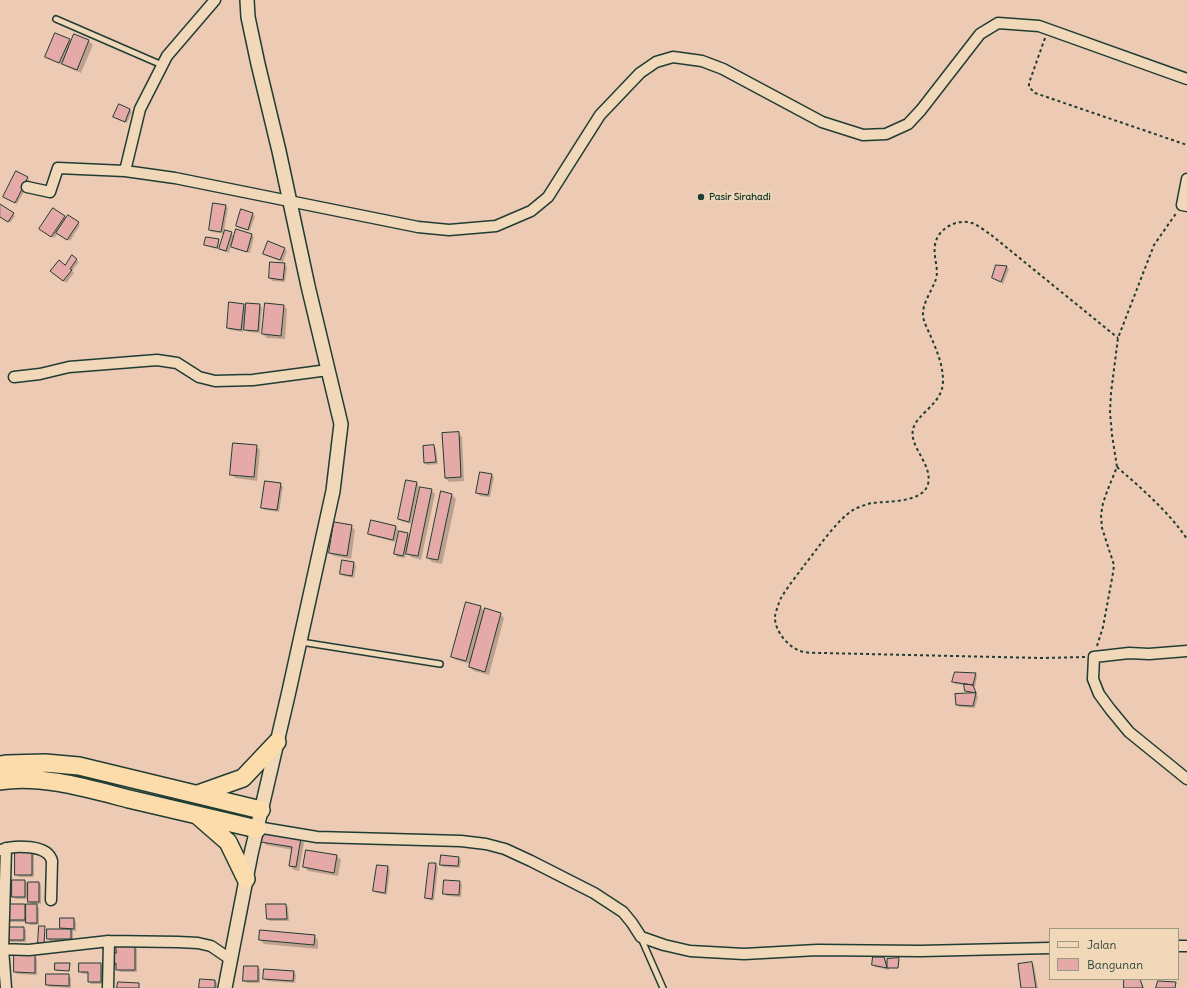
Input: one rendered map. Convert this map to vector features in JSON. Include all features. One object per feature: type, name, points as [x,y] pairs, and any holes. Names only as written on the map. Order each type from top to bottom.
[{"type":"highway","points":[[198,794],[243,778],[277,742]]},
{"type":"highway","points":[[0,765],[45,763],[80,766],[261,810]]},
{"type":"highway","points":[[0,782],[7,780],[43,781],[77,786],[257,828]]},
{"type":"highway","points":[[196,814],[228,842],[246,879]]},
{"type":"street","points":[[125,171],[140,109],[162,65],[167,56],[215,0]]},
{"type":"street","points":[[225,988],[257,828],[333,491],[340,424],[248,17],[247,0]]},
{"type":"street","points":[[26,187],[50,192],[58,168],[125,171],[175,178],[418,227],[449,230],[496,226],[531,211],[548,197],[600,115],[640,73],[656,62],[673,57],[702,61],[723,69],[822,122],[863,135],[886,134],[908,124],[917,115],[980,34],[998,23],[1039,26],[1187,79]]},
{"type":"street","points":[[1185,205],[1187,179]]},
{"type":"street","points":[[14,377],[40,374],[69,367],[157,360],[177,363],[199,376],[215,381],[253,380],[328,370]]},
{"type":"street","points":[[1187,651],[1156,654],[1129,653],[1094,657],[1093,679],[1099,694],[1129,732],[1187,779]]},
{"type":"street","points":[[257,828],[317,837],[461,841],[486,844],[532,861],[594,893],[623,912],[641,937],[664,945],[690,951],[744,954],[818,950],[920,951],[1049,948]]},
{"type":"street","points":[[6,988],[2,949],[3,849],[28,847],[41,850],[50,855],[52,861],[51,900]]},
{"type":"street","points":[[2,949],[28,950],[109,942],[198,943],[211,946],[230,959]]},
{"type":"street","points":[[108,988],[109,942]]},
{"type":"lane","points":[[56,19],[162,65]]},
{"type":"lane","points":[[300,642],[440,664]]},
{"type":"lane","points":[[641,937],[663,988]]},
{"type":"path","points":[[1048,29],[1029,83],[1029,86],[1035,93],[1187,145]]},
{"type":"path","points":[[1118,338],[990,234],[972,223],[959,222],[940,232],[935,245],[937,267],[936,278],[924,307],[923,317],[940,362],[943,382],[940,397],[917,420],[913,429],[912,438],[929,476],[928,486],[920,494],[912,498],[864,505],[844,517],[818,548],[781,598],[775,616],[777,629],[788,644],[801,651],[822,653],[1034,658],[1094,657],[1103,627],[1114,565],[1102,528],[1101,515],[1103,503],[1117,467],[1110,412],[1118,338],[1154,245],[1185,205]]},
{"type":"path","points":[[1117,467],[1161,508],[1187,539]]},
{"type":"building","points":[[55,33],[70,39],[59,63],[45,57]]},
{"type":"building","points":[[74,34],[89,40],[77,70],[62,64]]},
{"type":"building","points":[[119,104],[130,109],[125,122],[113,117]]},
{"type":"building","points":[[16,171],[28,177],[15,203],[3,197]]},
{"type":"building","points":[[213,203],[226,205],[221,232],[209,230]]},
{"type":"building","points":[[0,204],[14,213],[8,222],[0,217]]},
{"type":"building","points":[[53,208],[65,216],[51,237],[39,229]]},
{"type":"building","points":[[241,209],[253,213],[248,230],[236,226]]},
{"type":"building","points":[[68,215],[79,222],[67,240],[56,233]]},
{"type":"building","points":[[236,229],[252,234],[247,252],[231,247]]},
{"type":"building","points":[[225,230],[232,232],[226,251],[219,249]]},
{"type":"building","points":[[206,237],[219,239],[217,248],[204,245]]},
{"type":"building","points":[[268,241],[285,248],[280,260],[263,254]]},
{"type":"building","points":[[72,255],[77,259],[70,269],[72,270],[63,281],[50,271],[59,260],[65,265]]},
{"type":"building","points":[[270,262],[285,263],[283,280],[269,278]]},
{"type":"building","points":[[996,265],[1007,266],[1001,282],[992,278]]},
{"type":"building","points":[[229,302],[244,304],[241,330],[227,328]]},
{"type":"building","points":[[246,303],[260,304],[258,331],[244,330]]},
{"type":"building","points":[[265,303],[284,305],[281,336],[262,334]]},
{"type":"building","points":[[459,432],[461,477],[445,478],[442,433]]},
{"type":"building","points":[[233,443],[257,445],[254,477],[230,475]]},
{"type":"building","points":[[434,445],[436,462],[424,463],[423,446]]},
{"type":"building","points":[[480,472],[492,474],[488,495],[476,493]]},
{"type":"building","points":[[406,480],[417,482],[409,522],[398,519]]},
{"type":"building","points":[[265,481],[281,483],[277,510],[261,508]]},
{"type":"building","points":[[420,487],[432,489],[418,556],[406,554]]},
{"type":"building","points":[[441,491],[452,494],[438,560],[427,558]]},
{"type":"building","points":[[371,520],[396,526],[393,540],[368,534]]},
{"type":"building","points":[[334,522],[352,525],[347,556],[329,553]]},
{"type":"building","points":[[399,531],[408,533],[403,556],[394,554]]},
{"type":"building","points":[[342,560],[354,562],[352,576],[340,574]]},
{"type":"building","points":[[466,602],[481,606],[466,661],[451,657]]},
{"type":"building","points":[[485,608],[501,613],[485,672],[469,667]]},
{"type":"building","points":[[955,672],[976,673],[973,685],[952,682]]},
{"type":"building","points":[[964,684],[973,685],[976,693],[965,691]]},
{"type":"building","points":[[976,693],[973,706],[956,705],[955,694]]},
{"type":"building","points":[[263,831],[301,838],[296,867],[289,866],[292,847],[261,842]]},
{"type":"building","points":[[15,850],[32,850],[32,875],[15,875]]},
{"type":"building","points":[[306,850],[337,855],[334,873],[303,867]]},
{"type":"building","points":[[441,855],[459,857],[458,866],[440,865]]},
{"type":"building","points":[[429,863],[436,863],[432,899],[425,898]]},
{"type":"building","points":[[377,865],[388,866],[385,893],[373,891]]},
{"type":"building","points":[[12,880],[25,880],[25,897],[12,897]]},
{"type":"building","points":[[444,880],[460,881],[459,895],[443,894]]},
{"type":"building","points":[[28,882],[39,882],[39,902],[28,902]]},
{"type":"building","points":[[7,904],[25,904],[25,920],[7,920]]},
{"type":"building","points":[[26,904],[37,904],[37,923],[26,923]]},
{"type":"building","points":[[266,904],[286,904],[287,919],[267,919]]},
{"type":"building","points":[[60,918],[74,918],[74,929],[60,928]]},
{"type":"building","points":[[39,926],[45,926],[44,943],[38,943]]},
{"type":"building","points":[[7,927],[24,927],[24,940],[7,940]]},
{"type":"building","points":[[47,929],[71,929],[71,939],[47,939]]},
{"type":"building","points":[[260,930],[315,935],[314,945],[259,940]]},
{"type":"building","points":[[116,946],[135,946],[135,970],[116,970],[116,963],[113,963],[113,953],[116,953]]},
{"type":"building","points":[[14,955],[35,955],[35,973],[14,972]]},
{"type":"building","points":[[873,957],[884,957],[887,968],[872,965]]},
{"type":"building","points":[[899,958],[898,968],[887,968],[887,959]]},
{"type":"building","points":[[1032,962],[1036,988],[1021,988],[1018,964]]},
{"type":"building","points":[[55,963],[70,963],[69,971],[55,970]]},
{"type":"building","points":[[79,963],[101,963],[101,982],[88,982],[88,972],[79,972]]},
{"type":"building","points":[[244,966],[258,966],[258,981],[243,981]]},
{"type":"building","points":[[264,969],[294,971],[293,981],[263,979]]},
{"type":"building","points":[[46,974],[69,974],[69,986],[46,985]]},
{"type":"building","points":[[200,979],[215,980],[215,988],[199,988]]},
{"type":"building","points":[[1124,980],[1140,980],[1143,988],[1124,988]]},
{"type":"building","points":[[1158,981],[1176,982],[1175,988],[1156,988]]},
{"type":"building","points":[[118,982],[139,983],[139,988],[117,988]]},
{"type":"place","name":"Pasir Sirahadi","points":[[701,197]]}]
